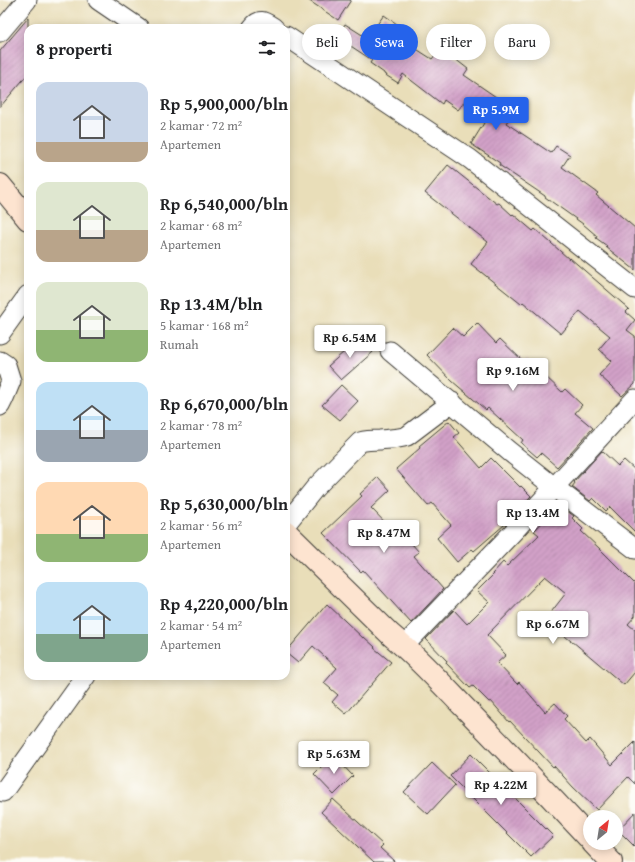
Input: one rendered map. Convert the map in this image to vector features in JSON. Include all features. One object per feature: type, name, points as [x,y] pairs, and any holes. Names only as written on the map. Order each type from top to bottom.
[{"type":"main road","points":[[0,185],[24,214]]},
{"type":"main road","points":[[290,536],[404,646],[509,753],[583,832]]},
{"type":"main road","points":[[600,850],[611,862]]},
{"type":"street","points":[[0,32],[27,0]]},
{"type":"street","points":[[98,0],[133,24]]},
{"type":"street","points":[[255,24],[261,21],[268,24]]},
{"type":"street","points":[[290,39],[470,159],[635,289]]},
{"type":"street","points":[[0,334],[24,300]]},
{"type":"street","points":[[390,351],[554,488],[635,549]]},
{"type":"street","points":[[0,361],[6,365],[11,381],[0,406]]},
{"type":"street","points":[[404,646],[515,530],[635,399]]},
{"type":"street","points":[[290,519],[315,488],[360,442],[407,436],[452,402]]},
{"type":"street","points":[[3,792],[83,680]]},
{"type":"building","points":[[308,0],[351,0],[338,20]]},
{"type":"building","points":[[384,15],[397,24],[377,24]]},
{"type":"building","points":[[28,18],[28,24],[24,24],[24,79],[0,107],[0,51]]},
{"type":"building","points":[[352,28],[360,34],[360,52],[352,47]]},
{"type":"building","points":[[418,50],[426,55],[426,60],[456,60],[468,69],[464,75],[515,110],[506,123],[551,153],[556,146],[570,155],[562,167],[598,193],[596,195],[635,228],[635,270],[606,247],[607,246],[596,238],[597,236],[583,224],[499,165],[500,163],[471,144],[489,115],[466,100],[458,110],[444,100],[442,104],[403,74],[398,83],[370,63],[372,60],[418,60]]},
{"type":"building","points":[[448,165],[497,204],[499,203],[533,231],[535,229],[629,309],[626,312],[635,320],[627,330],[635,336],[635,384],[622,396],[599,375],[612,361],[599,349],[610,336],[580,311],[561,334],[523,302],[521,304],[471,264],[488,242],[425,193]]},
{"type":"building","points":[[477,323],[496,343],[500,339],[524,362],[527,359],[562,392],[565,389],[582,405],[575,413],[593,428],[557,467],[541,453],[537,457],[521,443],[523,440],[488,408],[486,410],[452,381],[427,355],[453,328],[463,337]]},
{"type":"building","points":[[360,338],[373,352],[341,380],[328,366]]},
{"type":"building","points":[[341,385],[358,401],[340,420],[322,405]]},
{"type":"building","points":[[449,421],[459,433],[454,437],[481,468],[491,458],[531,496],[504,525],[474,551],[472,549],[457,562],[437,538],[451,525],[432,503],[428,506],[396,469],[420,448],[419,446]]},
{"type":"building","points":[[602,451],[618,466],[624,460],[635,470],[635,532],[610,507],[606,511],[593,498],[590,501],[572,487],[575,483],[574,482]]},
{"type":"building","points":[[378,477],[390,490],[371,508],[401,539],[405,536],[419,552],[414,556],[443,589],[411,623],[363,570],[361,572],[323,533],[362,496],[360,494]]},
{"type":"building","points":[[559,505],[574,516],[572,518],[583,529],[581,531],[635,584],[635,616],[628,624],[635,630],[635,672],[624,685],[545,620],[566,593],[545,576],[487,635],[506,655],[497,663],[517,684],[519,682],[545,712],[555,703],[567,716],[564,719],[586,743],[590,739],[612,765],[635,742],[635,784],[628,777],[597,810],[554,766],[553,767],[510,721],[509,722],[491,701],[489,702],[473,686],[470,688],[426,639],[454,610],[467,624],[489,602],[477,591],[494,574],[493,573],[503,562],[507,566],[539,535],[534,531]]},
{"type":"building","points":[[327,604],[391,662],[346,714],[332,702],[338,695],[324,683],[337,668],[313,646],[298,663],[290,656],[290,647]]},
{"type":"building","points":[[471,754],[553,836],[531,857],[450,776]]},
{"type":"building","points":[[333,755],[353,776],[334,795],[314,774]]},
{"type":"building","points":[[432,763],[455,785],[428,814],[404,792]]},
{"type":"building","points":[[333,799],[383,845],[380,848],[395,862],[374,862],[321,812]]},
{"type":"building","points":[[635,812],[635,847],[623,835],[623,825]]}]
